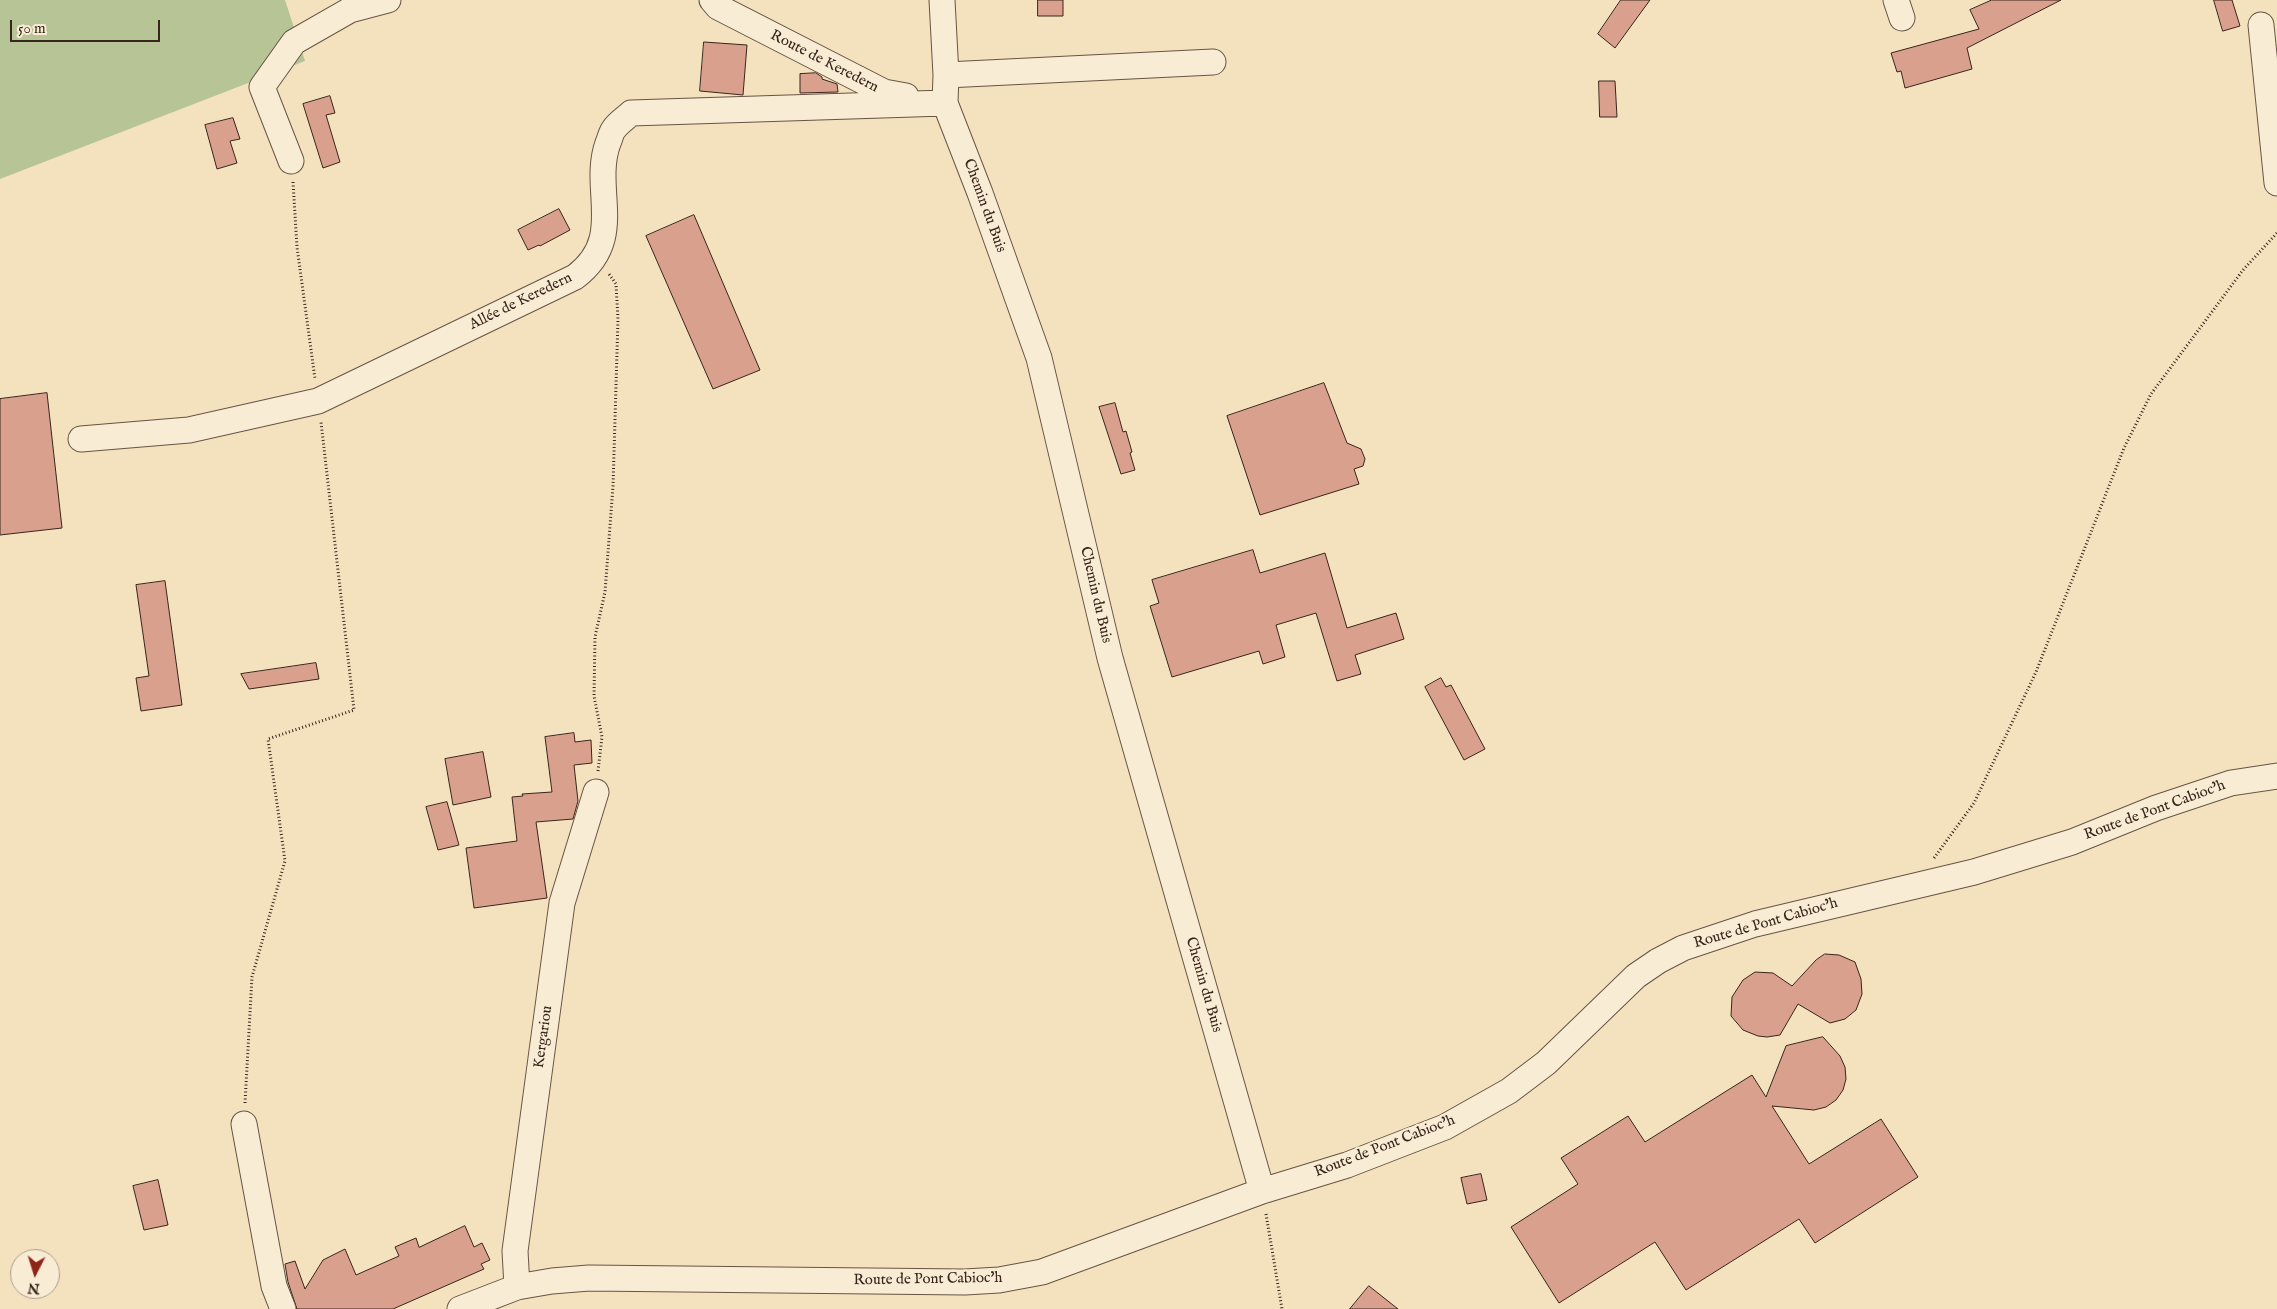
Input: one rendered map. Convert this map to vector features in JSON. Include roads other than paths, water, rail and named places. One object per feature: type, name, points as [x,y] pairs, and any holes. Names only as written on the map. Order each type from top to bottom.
[{"type":"street","points":[[291,161],[262,87],[294,42],[350,10],[388,0]]},
{"type":"street","name":"Route de Keredern","points":[[712,0],[718,7],[884,92],[945,103]]},
{"type":"street","name":"Chemin du Buis","points":[[942,0],[946,75],[945,103],[980,193],[1039,358],[1110,658],[1262,1191]]},
{"type":"street","points":[[2261,26],[2277,183]]},
{"type":"street","points":[[946,75],[1213,62]]},
{"type":"street","name":"Allée de Keredern","points":[[81,439],[189,430],[318,401],[575,277],[587,268],[596,255],[602,240],[605,219],[604,154],[613,129],[631,113],[945,103]]},
{"type":"street","name":"Route de Pont Cabioc'h","points":[[460,1309],[517,1287],[589,1278],[850,1282],[999,1280],[1042,1272],[1262,1191],[1347,1165],[1445,1127],[1509,1092],[1546,1063],[1636,976],[1658,961],[1683,948],[1755,924],[1932,883],[2072,842],[2156,808],[2231,783],[2277,776]]},
{"type":"street","name":"Kergariou","points":[[517,1287],[515,1251],[562,903],[596,792]]},
{"type":"street","points":[[244,1124],[274,1286],[283,1309]]}]
